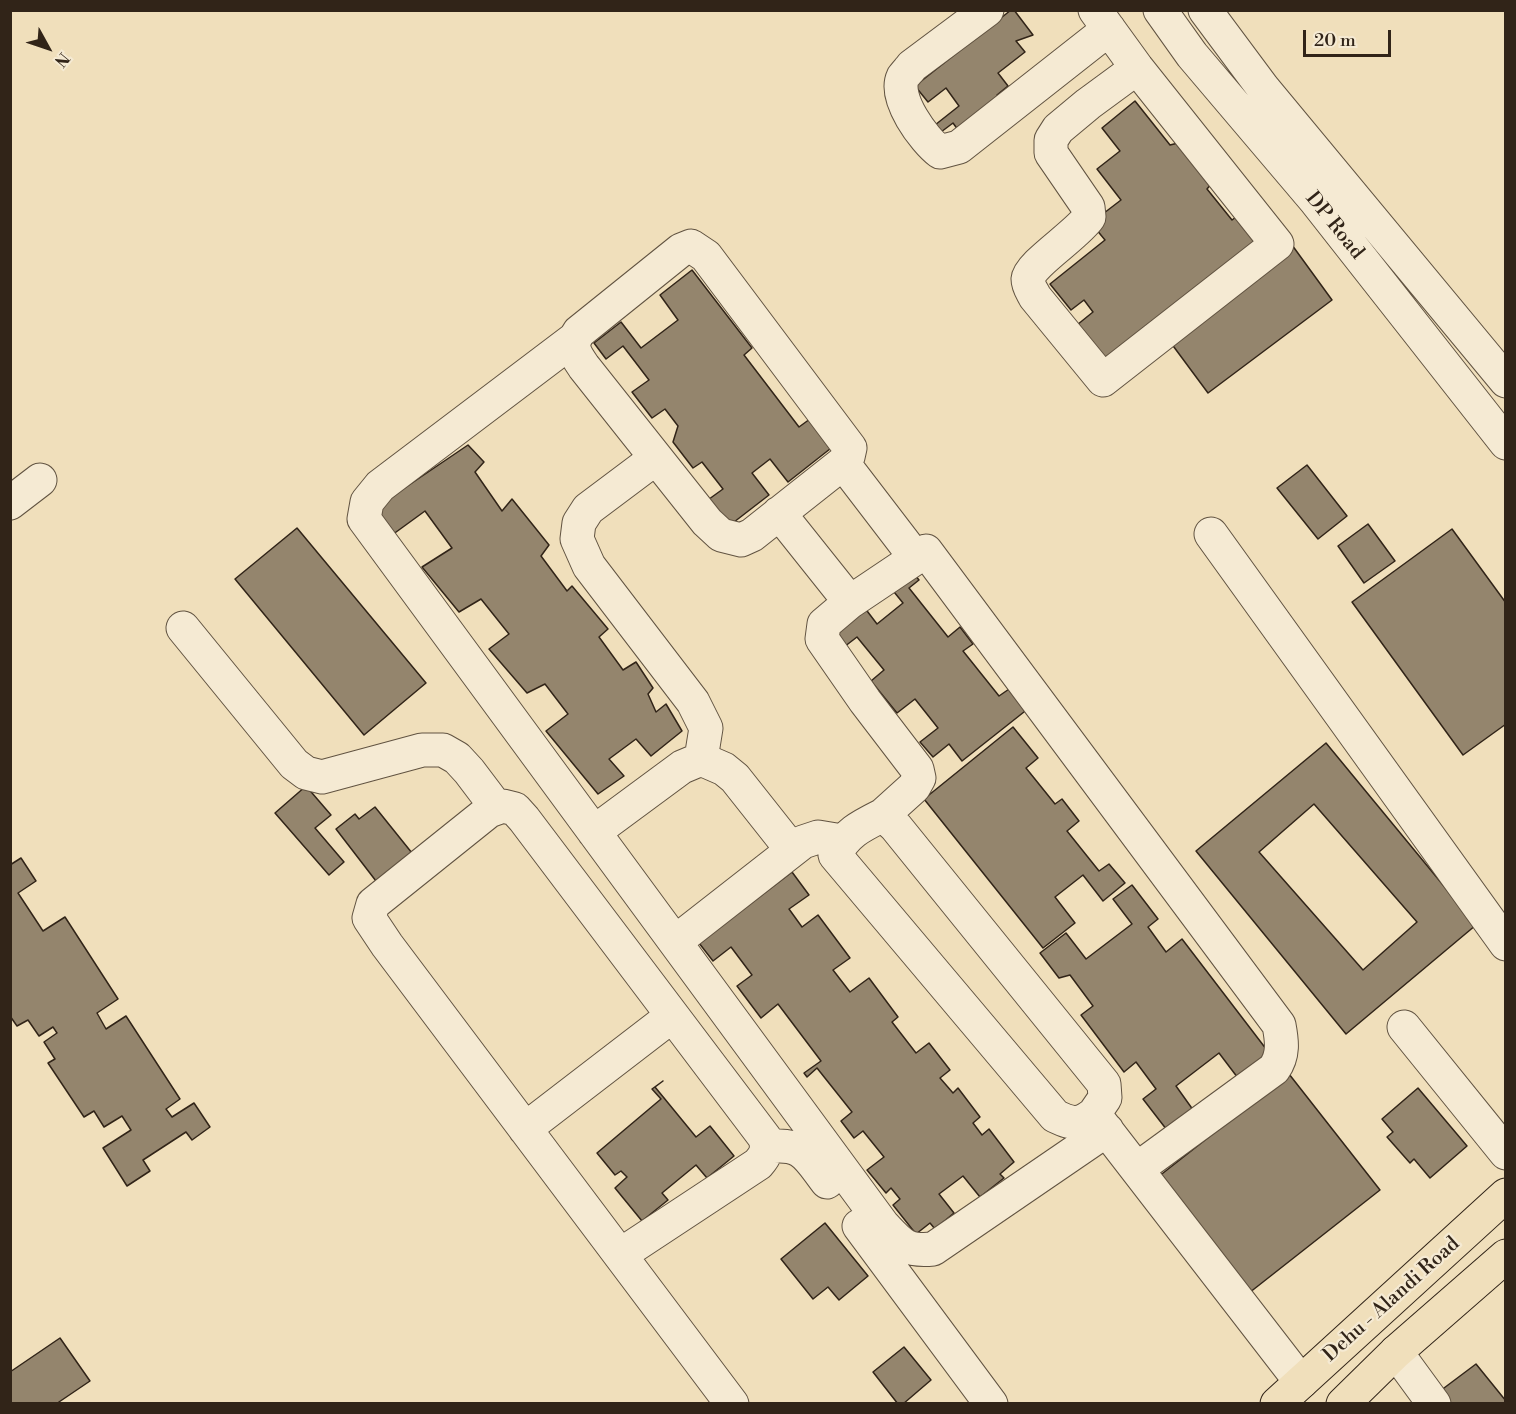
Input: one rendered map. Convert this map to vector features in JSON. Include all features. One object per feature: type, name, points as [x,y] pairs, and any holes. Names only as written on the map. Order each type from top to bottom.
[{"type":"main road","name":"Dehu - Alandi Road","points":[[1277,1404],[1506,1195]]},
{"type":"main road","name":"Dehu - Alandi Road","points":[[1343,1404],[1396,1352],[1506,1256]]},
{"type":"street","points":[[987,10],[912,66],[903,78],[901,90],[903,103],[932,146],[940,152],[959,147],[1115,38],[1160,11]]},
{"type":"street","name":"DP Road","points":[[1205,10],[1263,88],[1506,381]]},
{"type":"street","name":"DP Road","points":[[1160,11],[1192,55],[1315,200],[1506,443]]},
{"type":"street","points":[[1115,38],[1276,244],[1103,380],[1035,297],[1029,287],[1028,277],[1033,268],[1077,232],[1089,217],[1088,207],[1051,153],[1051,140],[1059,129],[1088,104],[1115,38]]},
{"type":"street","points":[[1289,170],[1314,150]]},
{"type":"street","points":[[573,340],[573,350],[584,367],[707,522],[721,536],[741,540],[779,513],[848,457],[850,448],[847,441],[706,256],[691,246],[681,250],[579,332],[573,340],[380,486],[367,502],[364,519],[883,1226],[900,1243],[917,1251],[933,1249],[1100,1122],[1105,1098],[1104,1084],[896,827],[883,815]]},
{"type":"street","points":[[656,458],[588,509],[579,523],[577,539],[589,566],[693,702],[706,728],[701,759]]},
{"type":"street","points":[[843,463],[915,557]]},
{"type":"street","points":[[10,503],[40,480]]},
{"type":"street","points":[[779,513],[850,602]]},
{"type":"street","points":[[1211,534],[1506,944]]},
{"type":"street","points":[[1137,1169],[1274,1069],[1281,1060],[1282,1042],[1279,1025],[927,551],[850,602],[824,624],[822,639],[865,701],[917,769],[919,778],[914,787],[883,815],[861,826],[842,841],[835,855],[1055,1116],[1071,1123],[1100,1122],[1301,1382]]},
{"type":"street","points":[[183,628],[294,764],[306,773],[322,777],[422,750],[442,750],[457,758],[496,808]]},
{"type":"street","points":[[594,832],[682,767],[701,759],[724,769],[735,778],[792,850]]},
{"type":"street","points":[[620,1255],[758,1164],[766,1155],[765,1138],[524,819],[515,809],[503,806],[489,811],[373,904],[369,918],[387,945],[525,1129],[732,1404]]},
{"type":"street","points":[[675,942],[803,842],[818,837],[842,841]]},
{"type":"street","points":[[525,1129],[672,1016]]},
{"type":"street","points":[[1404,1027],[1506,1153]]},
{"type":"street","points":[[767,1147],[784,1145],[801,1151],[991,1404]]},
{"type":"street","points":[[1396,1352],[1434,1404]]},
{"type":"building","points":[[1011,10],[1014,10],[1033,35],[1016,41],[1025,52],[998,73],[1008,86],[997,95],[1002,101],[961,134],[953,123],[941,132],[935,125],[959,106],[946,88],[928,102],[915,86]]},
{"type":"building","points":[[1135,101],[1170,145],[1182,142],[1212,183],[1207,189],[1232,220],[1240,214],[1264,243],[1105,370],[1072,329],[1093,312],[1084,300],[1071,310],[1050,284],[1105,240],[1091,223],[1121,200],[1097,169],[1120,151],[1102,128]]},
{"type":"building","points":[[1292,245],[1332,300],[1208,393],[1168,339]]},
{"type":"building","points":[[692,270],[752,348],[744,355],[799,427],[814,416],[835,445],[788,482],[770,459],[752,473],[769,495],[725,529],[705,502],[723,489],[702,462],[693,468],[673,442],[678,426],[665,409],[652,418],[632,392],[649,380],[623,346],[606,359],[594,343],[621,322],[641,348],[678,320],[660,295]]},
{"type":"building","points":[[468,445],[484,462],[475,472],[502,511],[512,499],[549,545],[541,556],[567,591],[572,586],[608,629],[599,637],[623,670],[636,662],[653,688],[648,694],[656,712],[666,704],[682,731],[651,756],[636,739],[609,759],[624,776],[598,794],[546,731],[568,714],[545,684],[527,693],[489,649],[509,634],[481,599],[459,612],[422,567],[452,548],[425,511],[392,535],[372,510]]},
{"type":"building","points":[[1307,465],[1347,516],[1318,539],[1277,488]]},
{"type":"building","points":[[1368,524],[1395,561],[1364,583],[1338,546]]},
{"type":"building","points":[[297,528],[426,683],[364,735],[235,579]]},
{"type":"building","points":[[1452,529],[1506,603],[1506,724],[1463,755],[1352,602]]},
{"type":"building","points":[[911,570],[919,580],[909,588],[948,637],[960,627],[973,644],[963,651],[999,696],[1012,687],[1029,708],[962,761],[949,744],[933,757],[920,742],[938,728],[915,699],[897,713],[871,681],[884,670],[857,637],[844,647],[830,628],[861,603],[877,624],[903,603],[890,587]]},
{"type":"building","points":[[1013,727],[1038,758],[1026,768],[1055,804],[1062,799],[1079,821],[1067,831],[1099,871],[1109,864],[1125,883],[1103,901],[1083,875],[1055,897],[1075,923],[1043,948],[924,799]]},
{"type":"building","points":[[1326,743],[1476,925],[1346,1034],[1196,851]],"holes":[[[1314,804],[1417,922],[1363,970],[1259,852]]]},
{"type":"building","points":[[306,786],[331,815],[315,828],[344,862],[329,875],[275,813]]},
{"type":"building","points":[[375,807],[412,853],[376,881],[336,829],[355,814],[359,819]]},
{"type":"building","points":[[21,858],[36,881],[18,893],[43,931],[65,917],[118,999],[97,1013],[106,1029],[126,1016],[180,1099],[166,1109],[172,1117],[194,1103],[210,1127],[192,1140],[186,1132],[143,1160],[150,1171],[127,1186],[103,1148],[131,1130],[122,1116],[104,1127],[94,1111],[84,1117],[48,1063],[55,1059],[44,1042],[57,1033],[53,1027],[39,1036],[28,1020],[17,1026],[10,1016],[10,865]]},
{"type":"building","points":[[792,872],[809,895],[789,909],[802,927],[818,915],[850,958],[833,970],[850,992],[869,978],[898,1017],[892,1022],[916,1053],[929,1043],[950,1070],[940,1078],[953,1093],[958,1088],[980,1117],[973,1123],[982,1135],[989,1129],[1014,1162],[1000,1174],[1004,1178],[980,1197],[963,1176],[939,1194],[954,1213],[935,1229],[930,1223],[916,1234],[893,1205],[900,1199],[891,1188],[886,1193],[867,1170],[884,1157],[863,1131],[854,1138],[841,1121],[852,1112],[817,1068],[807,1077],[804,1073],[821,1061],[778,1004],[761,1018],[737,986],[752,975],[731,947],[713,961],[699,943]]},
{"type":"building","points":[[1132,885],[1158,919],[1148,927],[1166,952],[1182,939],[1273,1058],[1241,1082],[1219,1053],[1176,1086],[1196,1114],[1170,1134],[1143,1099],[1156,1089],[1136,1062],[1124,1072],[1081,1015],[1093,1006],[1070,975],[1059,978],[1040,953],[1066,933],[1086,959],[1132,924],[1113,899]]},
{"type":"building","points":[[1289,1074],[1380,1190],[1249,1293],[1158,1177]]},
{"type":"building","points":[[663,1081],[655,1087],[696,1137],[710,1126],[734,1156],[707,1178],[696,1165],[662,1193],[668,1200],[642,1221],[615,1188],[627,1177],[621,1171],[615,1175],[597,1153],[661,1099],[652,1089]]},
{"type":"building","points":[[1418,1088],[1467,1146],[1430,1178],[1414,1159],[1410,1163],[1387,1137],[1393,1132],[1382,1119]]},
{"type":"building","points":[[825,1223],[868,1276],[839,1300],[828,1287],[813,1299],[781,1259]]},
{"type":"building","points":[[60,1338],[90,1381],[56,1404],[10,1404],[10,1372]]},
{"type":"building","points":[[904,1347],[931,1380],[903,1404],[898,1404],[873,1372]]},
{"type":"building","points":[[1476,1364],[1506,1404],[1450,1404],[1440,1391]]}]
